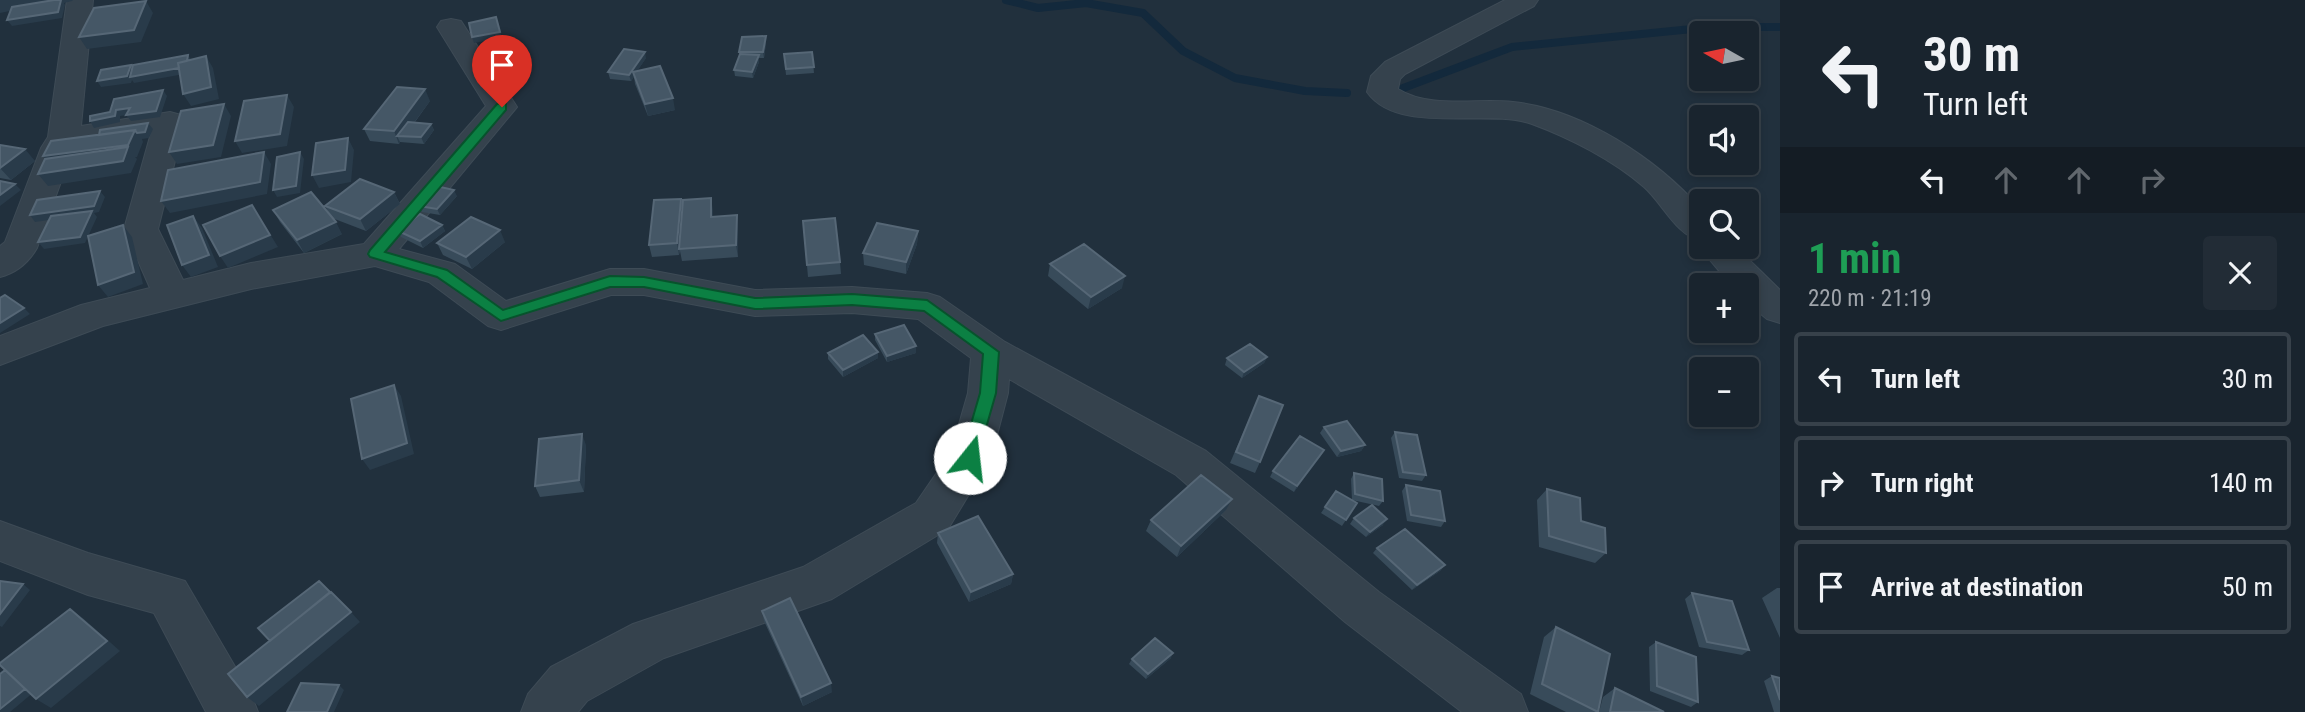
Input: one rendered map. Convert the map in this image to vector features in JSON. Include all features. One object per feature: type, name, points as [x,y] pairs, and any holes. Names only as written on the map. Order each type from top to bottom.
[{"type":"street","points":[[0,265],[20,248],[57,148],[64,138],[80,0]]},
{"type":"street","points":[[1525,0],[1395,68],[1386,76],[1382,92],[1388,98],[1413,106],[1445,109],[1499,107],[1534,114],[1629,161],[1654,179],[1689,217]]},
{"type":"street","points":[[375,254],[502,107],[451,27]]},
{"type":"street","points":[[64,138],[170,121],[141,229],[171,295]]},
{"type":"street","points":[[0,351],[94,315],[171,295],[251,276],[375,254],[442,273],[501,316],[610,282],[644,282],[755,303],[852,300],[927,306],[991,352],[1191,463],[1362,607],[1503,712]]},
{"type":"street","points":[[1727,259],[1759,293],[1780,310]]},
{"type":"street","points":[[546,712],[569,684],[650,640],[816,584],[932,516],[970,458],[988,393],[991,352]]},
{"type":"street","points":[[0,541],[88,574],[169,596],[233,712]]},
{"type":"building","points":[[61,0],[58,12],[7,20],[12,7]]},
{"type":"building","points":[[146,1],[134,30],[79,37],[94,8]]},
{"type":"building","points":[[496,17],[500,32],[472,37],[469,23]]},
{"type":"building","points":[[766,36],[763,52],[739,52],[742,37]]},
{"type":"building","points":[[624,49],[645,52],[629,75],[608,72]]},
{"type":"building","points":[[812,52],[814,67],[786,69],[784,54]]},
{"type":"building","points":[[740,54],[759,55],[752,72],[734,70]]},
{"type":"building","points":[[188,55],[187,61],[178,63],[179,68],[130,77],[133,65]]},
{"type":"building","points":[[206,56],[211,87],[183,94],[178,63]]},
{"type":"building","points":[[131,65],[127,76],[97,81],[101,70]]},
{"type":"building","points":[[660,66],[673,98],[645,104],[633,72]]},
{"type":"building","points":[[397,87],[425,89],[394,131],[364,129]]},
{"type":"building","points":[[163,90],[156,111],[126,115],[130,108],[116,110],[115,116],[90,121],[90,116],[110,112],[114,99]]},
{"type":"building","points":[[287,95],[280,134],[235,141],[244,101]]},
{"type":"building","points":[[224,104],[213,145],[169,152],[181,111]]},
{"type":"building","points":[[408,122],[431,124],[421,137],[397,136]]},
{"type":"building","points":[[148,123],[145,132],[137,133],[135,130],[99,135],[100,130]]},
{"type":"building","points":[[135,130],[128,145],[43,156],[51,141]]},
{"type":"building","points":[[348,138],[345,170],[312,175],[316,143]]},
{"type":"building","points":[[0,145],[25,149],[0,168]]},
{"type":"building","points":[[128,147],[123,161],[38,174],[45,159]]},
{"type":"building","points":[[264,152],[260,182],[161,201],[168,170]]},
{"type":"building","points":[[300,152],[296,186],[273,190],[277,157]]},
{"type":"building","points":[[360,179],[394,192],[360,219],[325,206]]},
{"type":"building","points":[[0,181],[15,184],[0,195]]},
{"type":"building","points":[[436,186],[454,190],[437,209],[419,206]]},
{"type":"building","points":[[100,191],[94,206],[30,215],[37,200]]},
{"type":"building","points":[[311,192],[336,222],[297,240],[273,210]]},
{"type":"building","points":[[711,198],[711,217],[737,215],[736,245],[679,249],[683,200]]},
{"type":"building","points":[[681,199],[677,243],[649,245],[654,200]]},
{"type":"building","points":[[252,205],[270,235],[220,256],[203,225]]},
{"type":"building","points":[[92,211],[80,237],[38,242],[51,216]]},
{"type":"building","points":[[420,214],[442,225],[420,241],[398,231]]},
{"type":"building","points":[[193,216],[209,255],[182,265],[167,225]]},
{"type":"building","points":[[471,217],[500,230],[466,257],[437,243]]},
{"type":"building","points":[[835,218],[840,262],[807,265],[803,221]]},
{"type":"building","points":[[877,223],[918,231],[906,262],[863,253]]},
{"type":"building","points":[[123,225],[134,272],[98,285],[88,236]]},
{"type":"building","points":[[1084,244],[1125,276],[1091,297],[1050,264]]},
{"type":"building","points":[[5,295],[24,308],[0,323],[0,298]]},
{"type":"building","points":[[904,325],[916,346],[887,356],[875,334]]},
{"type":"building","points":[[863,335],[878,352],[843,370],[828,353]]},
{"type":"building","points":[[1250,344],[1267,357],[1244,372],[1227,358]]},
{"type":"building","points":[[394,385],[407,443],[362,459],[351,399]]},
{"type":"building","points":[[1259,396],[1283,405],[1260,462],[1236,452]]},
{"type":"building","points":[[1347,421],[1365,445],[1341,451],[1324,427]]},
{"type":"building","points":[[1395,432],[1417,435],[1426,475],[1403,472]]},
{"type":"building","points":[[582,434],[579,480],[535,486],[539,439]]},
{"type":"building","points":[[1300,436],[1324,450],[1297,486],[1273,471]]},
{"type":"building","points":[[1354,473],[1382,479],[1383,501],[1355,494]]},
{"type":"building","points":[[1201,475],[1232,499],[1181,546],[1151,520]]},
{"type":"building","points":[[1406,485],[1440,491],[1445,521],[1411,515]]},
{"type":"building","points":[[1547,489],[1580,498],[1581,521],[1605,528],[1606,553],[1549,536]]},
{"type":"building","points":[[1336,491],[1357,503],[1346,520],[1325,507]]},
{"type":"building","points":[[1372,505],[1387,519],[1370,532],[1354,518]]},
{"type":"building","points":[[978,516],[1013,574],[971,592],[938,533]]},
{"type":"building","points":[[1405,529],[1445,565],[1417,585],[1377,548]]},
{"type":"building","points":[[0,581],[23,584],[0,614]]},
{"type":"building","points":[[319,581],[330,592],[270,641],[258,628]]},
{"type":"building","points":[[331,592],[351,612],[247,697],[228,674]]},
{"type":"building","points":[[1692,593],[1732,601],[1749,650],[1707,642]]},
{"type":"building","points":[[790,598],[831,683],[801,697],[762,611]]},
{"type":"building","points":[[70,609],[107,641],[36,699],[0,663]]},
{"type":"building","points":[[1556,627],[1610,654],[1598,712],[1542,684]]},
{"type":"building","points":[[1155,638],[1173,653],[1148,674],[1132,659]]},
{"type":"building","points":[[1656,642],[1696,657],[1698,702],[1657,686]]},
{"type":"building","points":[[5,670],[25,689],[0,709],[0,674]]},
{"type":"building","points":[[1772,676],[1780,678],[1780,700]]},
{"type":"building","points":[[301,683],[339,685],[327,712],[287,712]]},
{"type":"building","points":[[1615,688],[1664,712],[1610,712]]},
{"type":"waterway","points":[[1006,0],[1038,8],[1086,3],[1143,13],[1183,51],[1235,78],[1305,91],[1347,93]]},
{"type":"waterway","points":[[1398,90],[1512,47],[1712,27],[1780,27]]},
{"type":"route","points":[[502,107],[375,254],[442,273],[501,316],[610,282],[644,282],[755,303],[852,300],[927,306],[991,352],[988,393],[970,458]]}]
